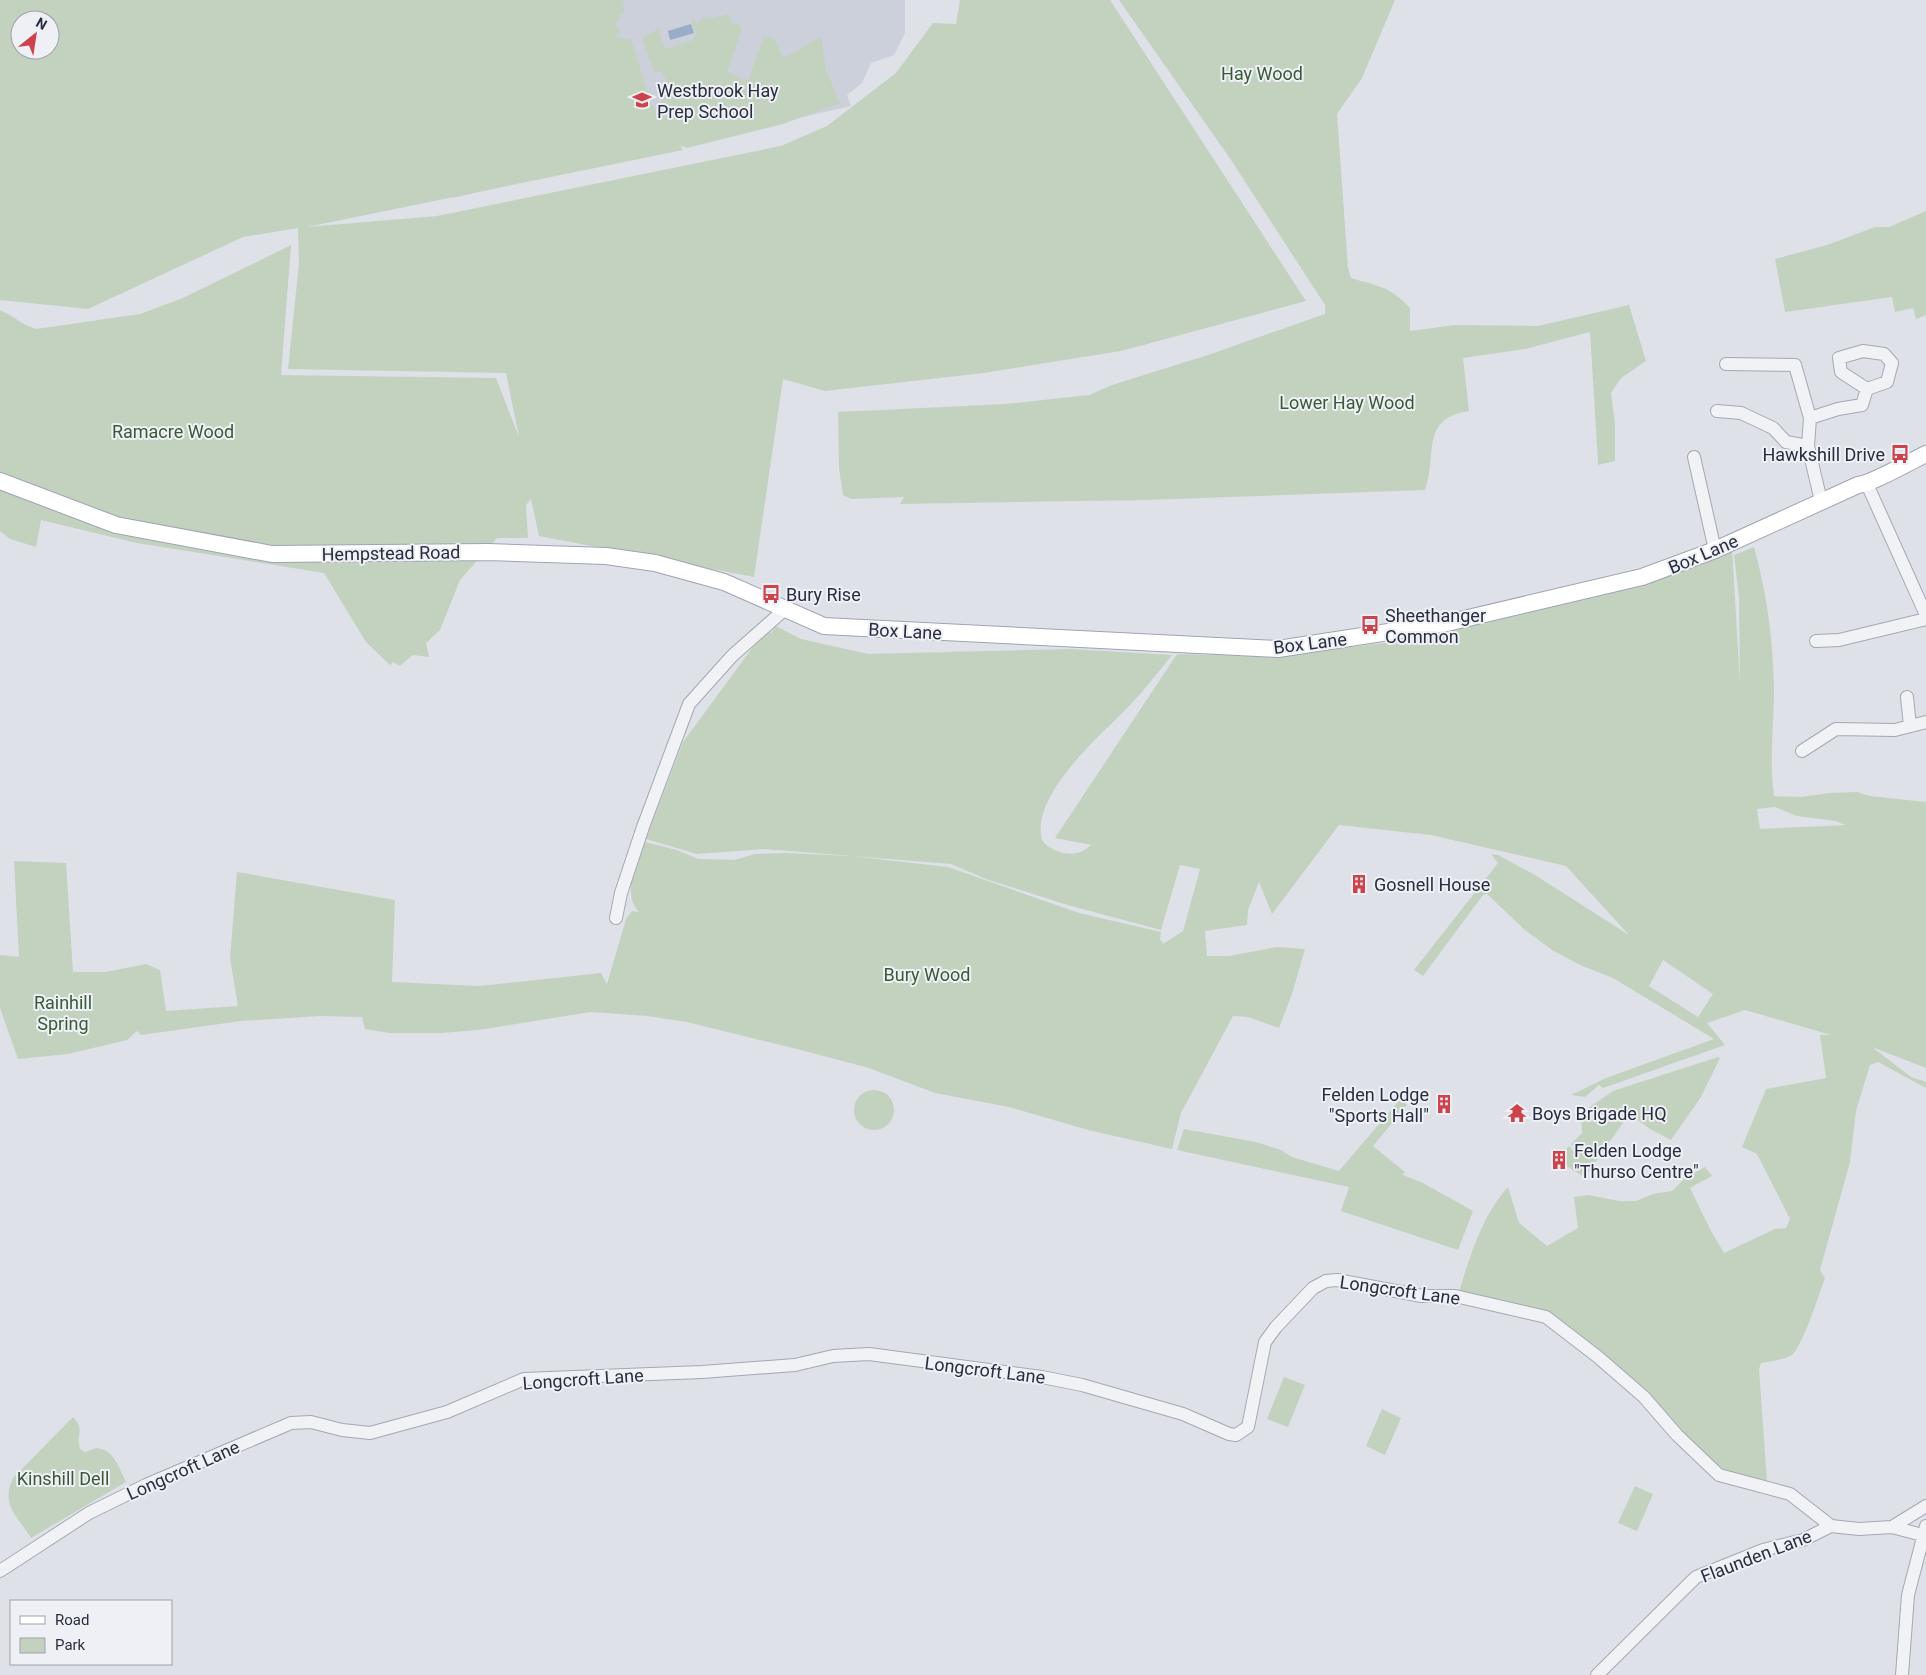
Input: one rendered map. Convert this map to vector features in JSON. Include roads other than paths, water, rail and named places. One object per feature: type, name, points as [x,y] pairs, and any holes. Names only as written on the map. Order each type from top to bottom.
[{"type":"main road","name":"Box Lane","points":[[784,610],[824,626],[1278,649],[1446,623],[1580,594],[1659,572],[1715,550],[1858,485],[1867,484],[1926,454]]},
{"type":"main road","name":"Hempstead Road","points":[[0,481],[116,524],[272,554],[488,552],[606,556],[655,563],[724,582],[784,610]]},
{"type":"street","points":[[1726,364],[1795,365],[1810,418],[1808,446],[1822,501]]},
{"type":"street","points":[[1810,418],[1862,404],[1867,389]]},
{"type":"street","points":[[1716,411],[1741,413],[1773,428],[1786,442],[1808,446]]},
{"type":"street","points":[[1694,458],[1715,550]]},
{"type":"street","points":[[1816,641],[1839,640],[1926,617],[1867,484]]},
{"type":"street","points":[[616,918],[621,893],[643,827],[689,704],[732,656],[784,610]]},
{"type":"street","points":[[1907,697],[1910,726]]},
{"type":"street","points":[[1802,751],[1836,729],[1894,730],[1926,722]]},
{"type":"street","name":"Longcroft Lane","points":[[0,1570],[89,1513],[146,1485],[291,1423],[310,1422],[342,1430],[370,1433],[447,1412],[524,1379],[739,1370],[795,1365],[833,1356],[869,1354],[1082,1384],[1183,1414],[1229,1434],[1236,1435],[1248,1427],[1265,1342],[1276,1327],[1313,1288],[1326,1281],[1337,1280],[1422,1296],[1455,1296],[1546,1317],[1598,1357],[1644,1397],[1676,1435],[1718,1475],[1790,1494],[1831,1526]]},
{"type":"street","points":[[1892,1527],[1926,1506]]},
{"type":"street","name":"Flaunden Lane","points":[[1597,1675],[1696,1577],[1763,1550],[1803,1540],[1831,1526],[1859,1529],[1892,1527]]},
{"type":"street","points":[[1892,1527],[1925,1533],[1908,1595],[1902,1675]]},
{"type":"water","points":[[691,24],[694,33],[670,40],[668,31]]},
{"type":"place","name":"Westbrook Hay Prep School","points":[[642,100]]},
{"type":"place","name":"Hawkshill Drive","points":[[1900,454]]},
{"type":"place","name":"Bury Rise","points":[[771,594]]},
{"type":"place","name":"Sheethanger Common","points":[[1370,625]]},
{"type":"place","name":"Gosnell House","points":[[1359,884]]},
{"type":"place","name":"Felden Lodge \"Sports Hall\"","points":[[1444,1104]]},
{"type":"place","name":"Boys Brigade HQ","points":[[1517,1113]]},
{"type":"place","name":"Felden Lodge \"Thurso Centre\"","points":[[1559,1160]]},
{"type":"park label","name":"Hay Wood","points":[[1262,73]]},
{"type":"park label","name":"Lower Hay Wood","points":[[1347,402]]},
{"type":"park label","name":"Ramacre Wood","points":[[173,431]]},
{"type":"park label","name":"Bury Wood","points":[[927,974]]},
{"type":"park label","name":"Rainhill Spring","points":[[63,1012]]},
{"type":"park label","name":"Kinshill Dell","points":[[63,1478]]}]
